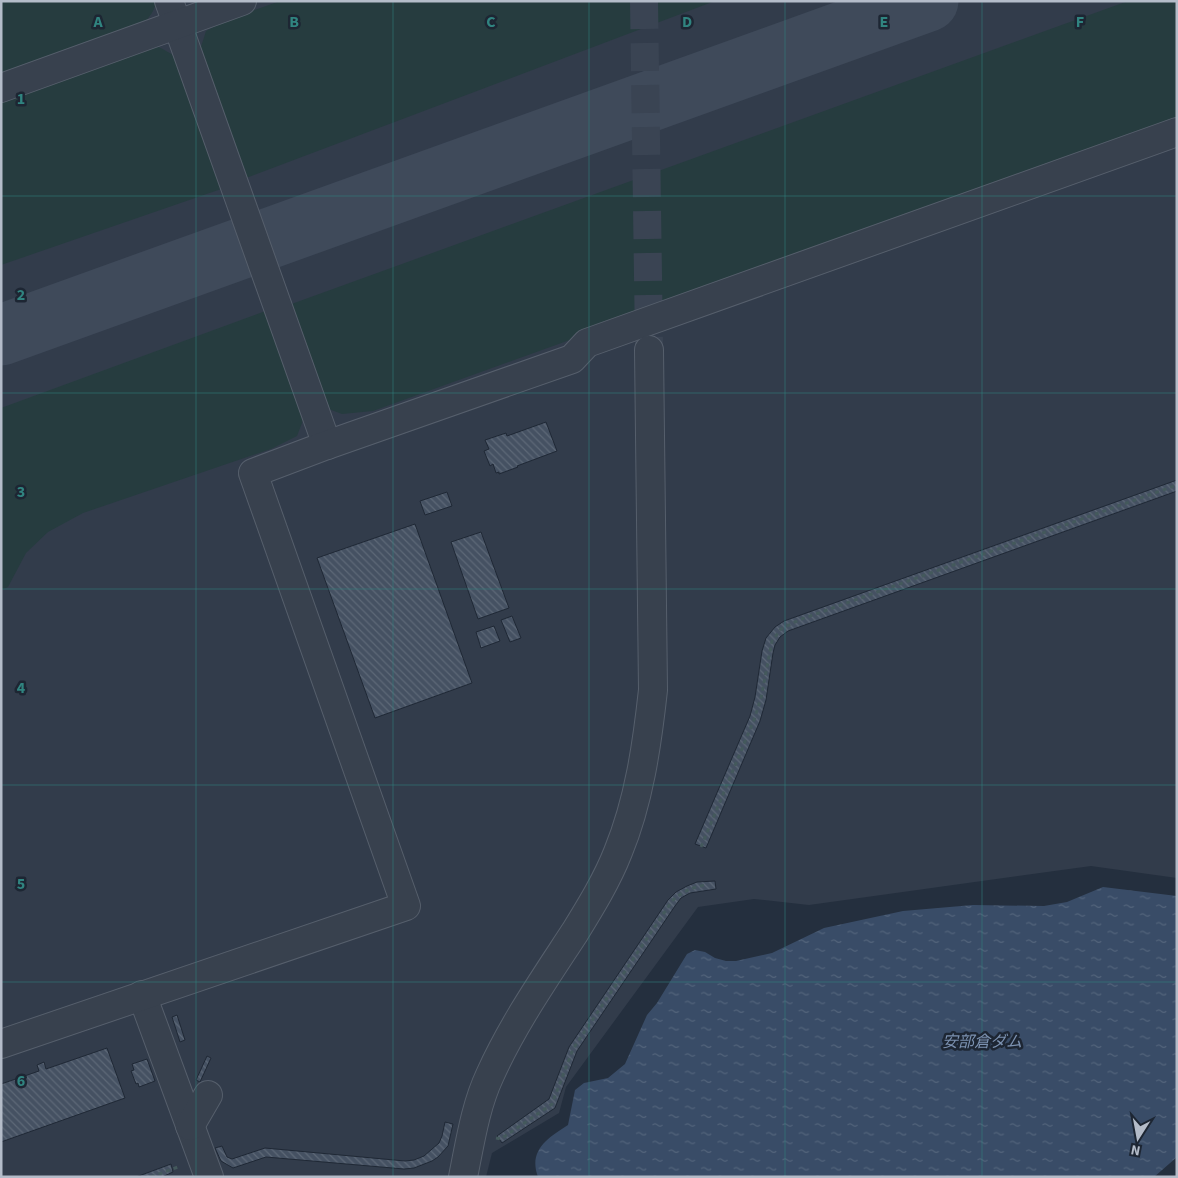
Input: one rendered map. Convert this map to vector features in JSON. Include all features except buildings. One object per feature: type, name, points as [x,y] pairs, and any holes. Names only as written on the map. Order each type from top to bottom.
[{"type":"street","points":[[1,88],[173,13],[242,1]]},
{"type":"street","points":[[173,13],[327,445]]},
{"type":"street","points":[[1,1044],[406,906],[253,473],[572,359],[587,343],[1177,132]]},
{"type":"street","points":[[463,1177],[472,1133],[489,1077],[517,1024],[599,892],[618,852],[636,798],[647,746],[653,690],[649,350]]},
{"type":"street","points":[[142,995],[208,1177]]},
{"type":"street","points":[[190,1126],[208,1095]]},
{"type":"path","points":[[701,847],[754,720],[761,698],[772,641],[781,629],[799,620],[1177,484]]},
{"type":"path","points":[[488,1136],[501,1139],[552,1104],[574,1049],[672,901],[689,889],[706,885]]},
{"type":"path","points":[[151,1177],[183,1166]]},
{"type":"shaded area","points":[[1,1],[1177,1],[1177,878],[1091,866],[809,905],[754,899],[698,907],[566,1087],[559,1113],[492,1153],[486,1177],[1,1177]]},
{"type":"green space","points":[[1,1],[156,1],[150,16],[130,34],[1,79]]},
{"type":"green space","points":[[280,1],[715,1],[241,180],[200,50],[206,31],[227,20]]},
{"type":"green space","points":[[1128,1],[1177,1],[1177,121],[373,411],[342,414],[326,408],[286,306]]},
{"type":"green space","points":[[159,47],[175,56],[227,187],[1,265],[1,98],[140,48]]},
{"type":"green space","points":[[271,309],[306,404],[297,436],[271,449],[83,513],[48,532],[26,553],[8,587],[1,590],[1,408]]},
{"type":"water","name":"安部倉ダム","points":[[1103,887],[1177,896],[1177,1157],[1154,1177],[538,1177],[536,1159],[538,1152],[547,1140],[568,1125],[575,1090],[584,1083],[608,1078],[625,1064],[647,1015],[657,1003],[687,954],[695,950],[726,961],[736,961],[772,953],[824,928],[903,911],[973,905],[1044,906],[1067,902]]},
{"type":"taxiway","points":[[1,335],[928,1]]},
{"type":"tunnel","points":[[644,1],[649,344]]}]
